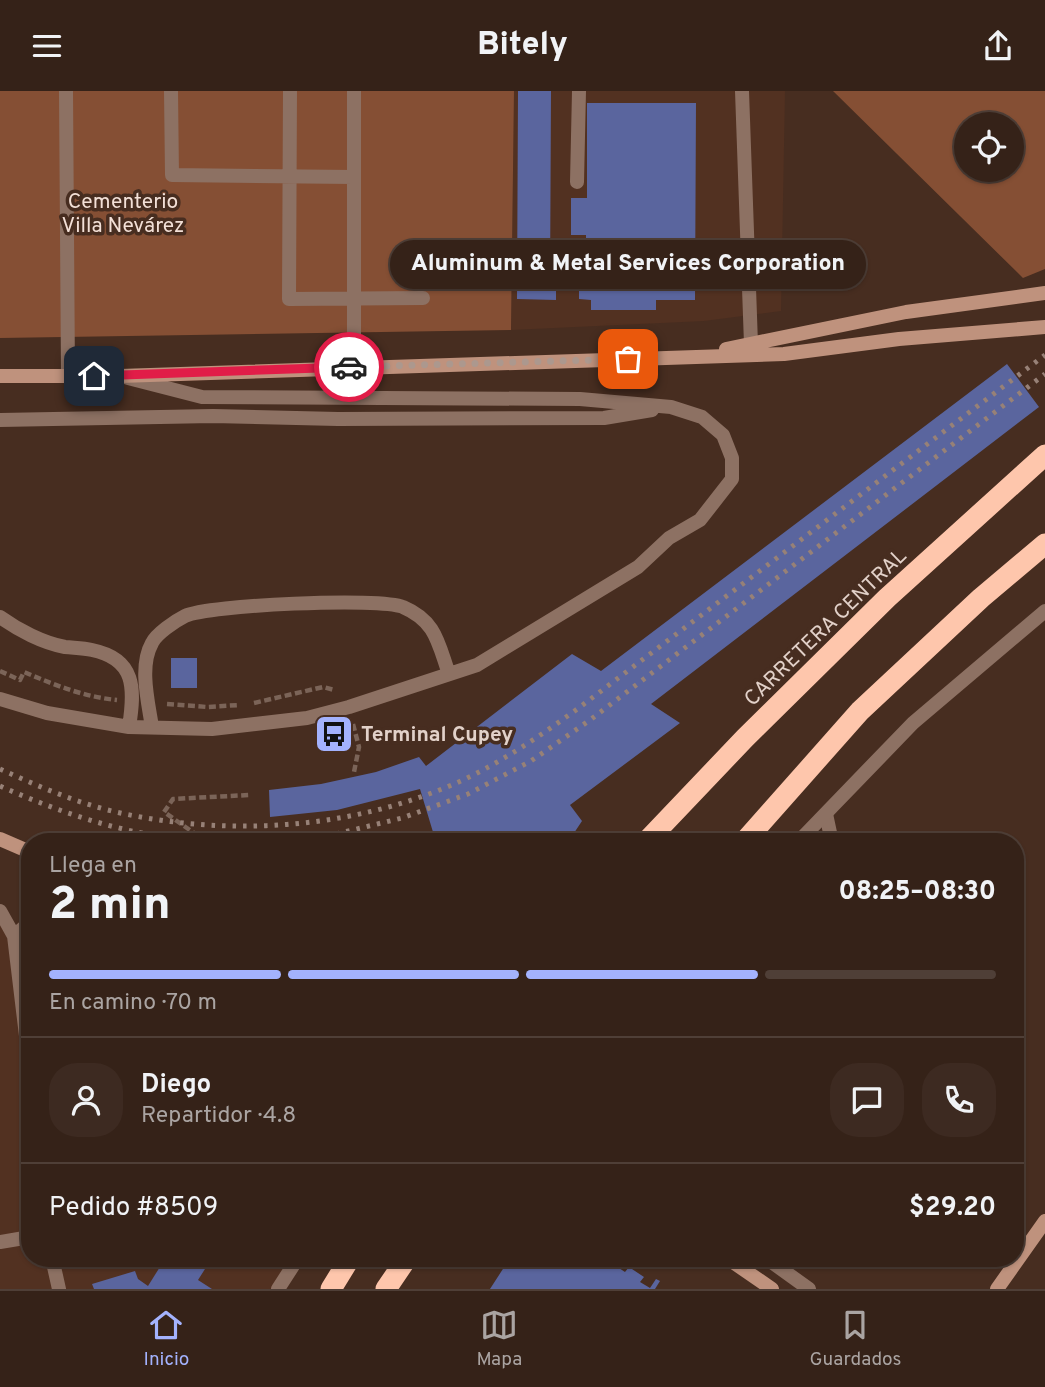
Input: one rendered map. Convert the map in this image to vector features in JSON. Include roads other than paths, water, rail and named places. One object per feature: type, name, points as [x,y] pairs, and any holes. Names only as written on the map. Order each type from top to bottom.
[{"type":"highway","name":"CARRETERA CENTRAL","points":[[655,833],[887,598],[1045,455]]},
{"type":"highway","points":[[752,833],[860,711],[981,598],[1045,544]]},
{"type":"highway","points":[[331,1289],[344,1267]]},
{"type":"highway","points":[[386,1289],[401,1267]]},
{"type":"main road","points":[[683,358],[906,311],[1045,293]]},
{"type":"main road","points":[[1,374],[120,376],[784,354],[899,339],[1045,327]]},
{"type":"main road","points":[[0,839],[21,848]]},
{"type":"main road","points":[[1024,1251],[1045,1221]]},
{"type":"main road","points":[[740,1267],[772,1289]]},
{"type":"main road","points":[[997,1289],[1013,1267]]},
{"type":"street","points":[[66,91],[68,376]]},
{"type":"street","points":[[171,91],[172,175],[354,177]]},
{"type":"street","points":[[290,91],[289,299],[423,298]]},
{"type":"street","points":[[354,91],[354,367]]},
{"type":"street","points":[[577,182],[579,91]]},
{"type":"street","points":[[742,91],[751,344]]},
{"type":"street","points":[[0,699],[47,713],[129,727],[212,729],[307,718],[477,665],[638,567],[668,538],[700,520],[732,479],[732,458],[723,435],[702,417],[671,407],[580,399],[202,397],[120,376]]},
{"type":"street","points":[[0,420],[213,416],[338,419],[604,418],[671,407]]},
{"type":"street","points":[[152,727],[145,658],[153,639],[186,615],[234,607],[340,602],[402,606],[432,626],[449,674]]},
{"type":"street","points":[[807,833],[913,723],[1045,611]]},
{"type":"street","points":[[0,617],[14,627],[62,647],[93,650],[121,661],[129,675],[132,689],[129,727]]},
{"type":"street","points":[[826,814],[830,833]]},
{"type":"street","points":[[0,911],[14,936],[21,994]]},
{"type":"street","points":[[14,936],[21,930]]},
{"type":"street","points":[[0,1242],[21,1238]]},
{"type":"street","points":[[54,1267],[59,1289]]},
{"type":"street","points":[[278,1289],[292,1267]]},
{"type":"street","points":[[778,1267],[809,1289]]},
{"type":"railway","points":[[0,769],[93,806],[167,821],[210,825],[297,824],[382,809],[423,796],[494,764],[566,717],[1045,355]]},
{"type":"railway","points":[[340,833],[402,818],[468,794],[531,761],[590,720],[1045,374]]},
{"type":"railway","points":[[0,786],[69,813],[141,833]]},
{"type":"place","name":"Aluminum & Metal Services Corporation","points":[[628,359]]},
{"type":"place","name":"Terminal Cupey","points":[[334,734]]},
{"type":"park label","name":"Cementerio Villa Nevárez","points":[[123,213]]}]
